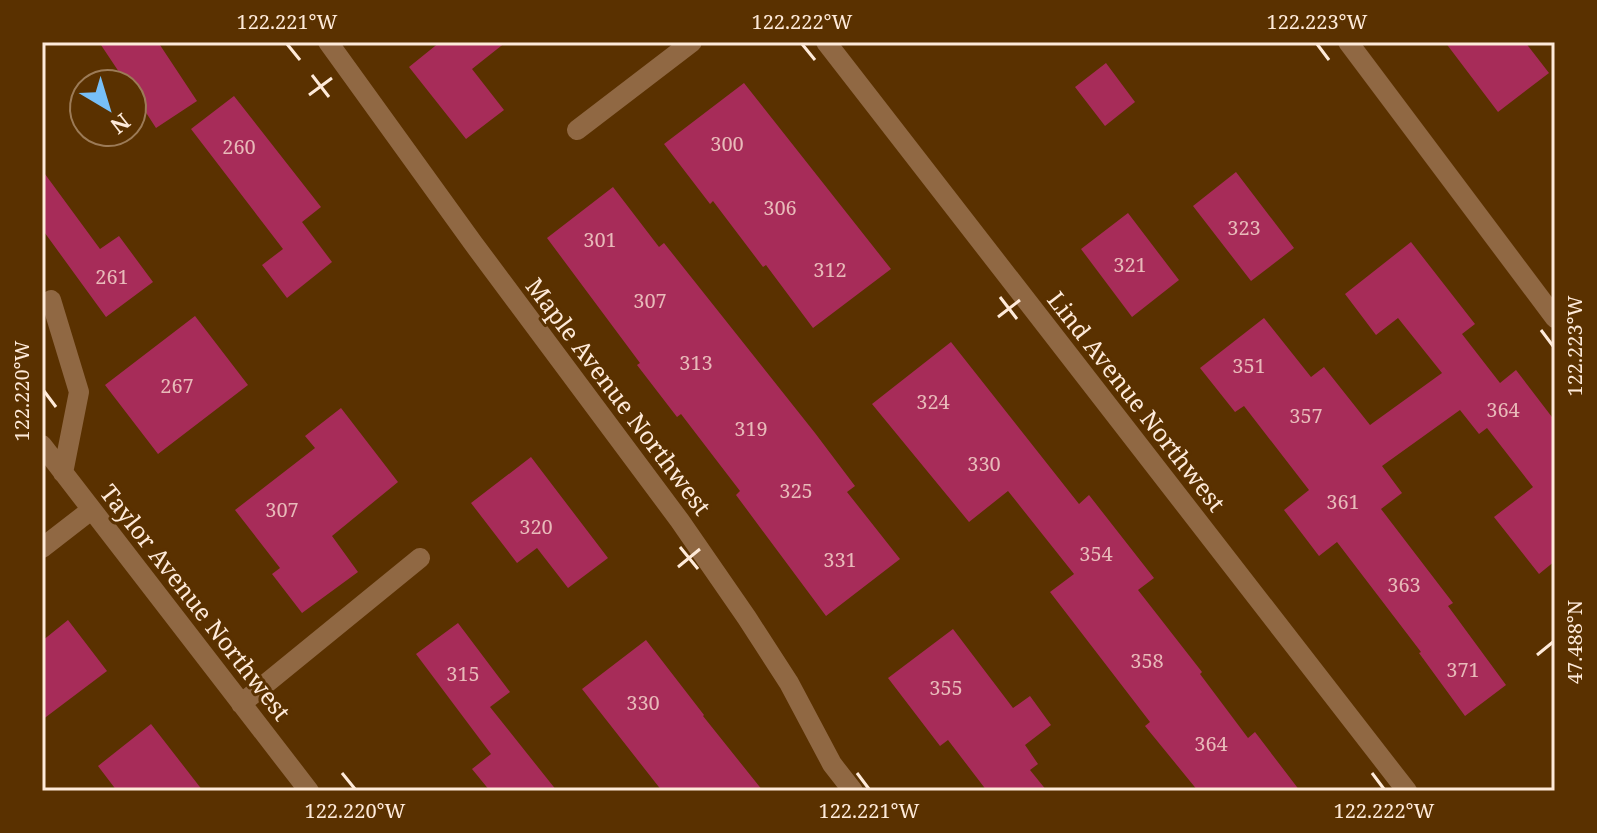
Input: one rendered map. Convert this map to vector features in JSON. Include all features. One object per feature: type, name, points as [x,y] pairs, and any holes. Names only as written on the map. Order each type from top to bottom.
[{"type":"street","name":"Maple Avenue Northwest","points":[[328,42],[680,521],[789,683],[832,764],[853,791]]},
{"type":"street","points":[[577,130],[692,42]]},
{"type":"street","name":"Lind Avenue Northwest","points":[[826,42],[1407,791]]},
{"type":"street","points":[[1348,42],[1555,318]]},
{"type":"street","points":[[51,300],[79,392],[63,473]]},
{"type":"street","name":"Taylor Avenue Northwest","points":[[42,445],[309,791]]},
{"type":"street","points":[[42,548],[91,510]]},
{"type":"street","points":[[241,704],[420,558]]},
{"type":"building","points":[[99,42],[158,42],[197,101],[156,128],[148,116],[148,68],[116,68]]},
{"type":"building","points":[[440,42],[506,42],[472,69],[504,110],[466,139],[409,67]]},
{"type":"building","points":[[1445,42],[1525,42],[1549,73],[1498,112]]},
{"type":"building","points":[[1106,63],[1135,102],[1105,126],[1075,87]]},
{"type":"building","points":[[744,83],[891,269],[813,328],[766,265],[763,267],[713,201],[710,204],[664,144]]},
{"type":"building","points":[[234,96],[321,207],[302,222],[332,262],[287,298],[262,265],[283,249],[191,129]]},
{"type":"building","points":[[42,170],[100,249],[119,236],[153,282],[106,317],[42,229]]},
{"type":"building","points":[[1236,172],[1294,248],[1251,281],[1193,206]]},
{"type":"building","points":[[613,187],[659,247],[664,243],[815,433],[855,486],[847,492],[900,559],[826,616],[736,495],[740,491],[681,414],[677,417],[637,365],[640,363],[547,238]]},
{"type":"building","points":[[1128,213],[1179,280],[1132,317],[1081,249]]},
{"type":"building","points":[[1411,242],[1475,324],[1462,334],[1500,383],[1516,370],[1555,421],[1555,561],[1539,574],[1494,517],[1533,487],[1487,428],[1479,434],[1460,410],[1382,466],[1402,493],[1381,509],[1453,603],[1448,606],[1506,685],[1465,716],[1421,652],[1337,542],[1319,556],[1284,510],[1309,490],[1244,406],[1235,412],[1200,368],[1264,318],[1311,377],[1324,367],[1370,425],[1442,373],[1398,318],[1376,335],[1345,294]]},
{"type":"building","points":[[195,316],[248,385],[158,454],[105,385]]},
{"type":"building","points":[[951,342],[1079,504],[1089,495],[1154,578],[1138,590],[1202,672],[1200,674],[1248,738],[1255,732],[1300,791],[1198,791],[1145,726],[1150,722],[1050,592],[1074,574],[1008,491],[969,522],[872,404]]},
{"type":"building","points":[[341,408],[398,482],[332,536],[358,572],[302,613],[272,574],[280,568],[235,510],[315,448],[305,436]]},
{"type":"building","points":[[531,457],[608,558],[568,588],[537,548],[517,563],[471,503]]},
{"type":"building","points":[[68,620],[107,671],[42,720],[42,641]]},
{"type":"building","points":[[458,623],[510,692],[490,707],[557,791],[490,791],[472,769],[491,754],[416,654]]},
{"type":"building","points":[[953,629],[1013,708],[1030,696],[1051,725],[1025,745],[1038,764],[1030,770],[1047,791],[987,791],[948,740],[940,746],[888,678]]},
{"type":"building","points":[[646,640],[763,791],[662,791],[582,689]]},
{"type":"building","points":[[151,724],[203,791],[117,791],[98,766]]}]
